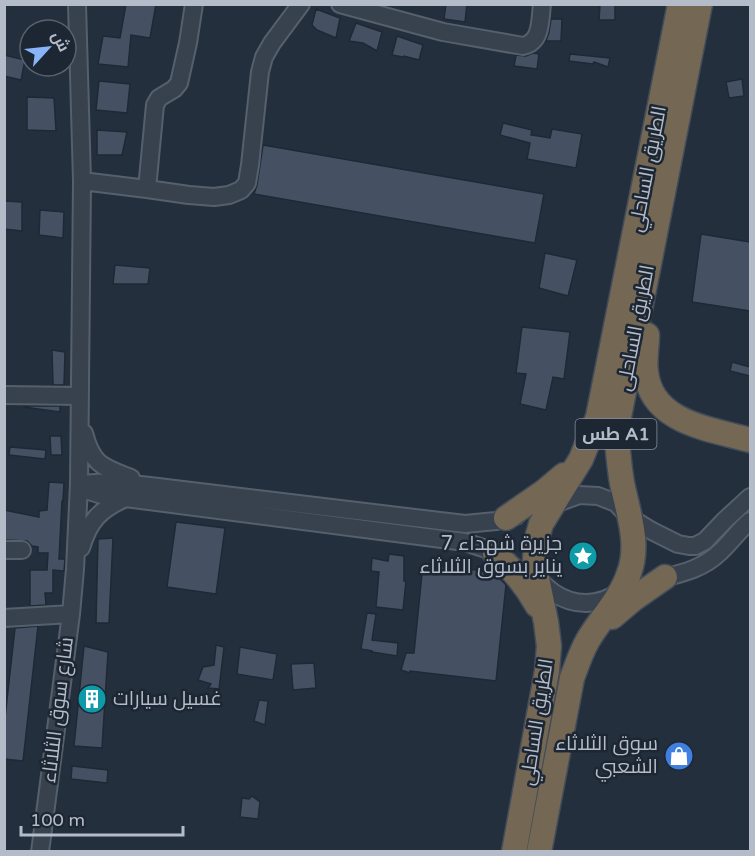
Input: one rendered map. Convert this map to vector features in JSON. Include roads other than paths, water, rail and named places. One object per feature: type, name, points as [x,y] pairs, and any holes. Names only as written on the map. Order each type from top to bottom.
[{"type":"highway","name":"الطريق الساحلي","points":[[514,852],[547,671],[549,645],[537,578],[536,542],[541,524],[581,459],[598,417],[680,4]]},
{"type":"highway","name":"الطريق الساحلى","points":[[539,852],[572,678],[588,639],[622,590],[630,573],[634,551],[633,534],[622,480],[616,432],[700,4]]},
{"type":"highway","points":[[651,252],[652,280],[645,371],[655,398],[668,412],[685,422],[750,440]]},
{"type":"highway","points":[[506,518],[545,491],[581,459]]},
{"type":"highway","points":[[495,554],[517,574],[546,622]]},
{"type":"highway","points":[[588,639],[632,600],[665,578]]},
{"type":"street","points":[[75,569],[81,417],[82,181],[77,4]]},
{"type":"street","points":[[147,189],[155,105],[159,98],[179,83],[194,4]]},
{"type":"street","points":[[82,181],[214,197],[229,195],[241,190],[247,183],[260,72],[264,57],[277,35],[302,4]]},
{"type":"street","points":[[340,4],[443,32],[523,46],[529,45],[537,35],[542,4]]},
{"type":"street","points":[[4,395],[80,396]]},
{"type":"street","points":[[81,417],[87,444],[96,460],[110,470],[150,486]]},
{"type":"street","points":[[79,486],[101,482],[150,486],[465,524],[506,518],[569,497],[598,496],[616,503],[629,517],[683,546],[695,546],[705,541],[750,497]]},
{"type":"street","points":[[79,486],[94,494],[465,542],[486,549],[519,567],[537,578],[561,598],[582,603],[603,601],[622,590],[692,570],[718,555],[750,521]]},
{"type":"street","points":[[75,569],[84,538],[94,519],[109,506],[127,498]]},
{"type":"street","points":[[4,550],[22,550]]},
{"type":"street","name":"شارع سوق الثلاثاء","points":[[40,852],[75,569]]},
{"type":"street","points":[[4,618],[71,614]]},
{"type":"place","name":"جزيرة شهداء 7 يناير بسوق الثلاثاء","points":[[583,556]]},
{"type":"place","name":"غسيل سيارات","points":[[92,699]]},
{"type":"place","name":"سوق الثلاثاء الشعبي","points":[[679,756]]}]
